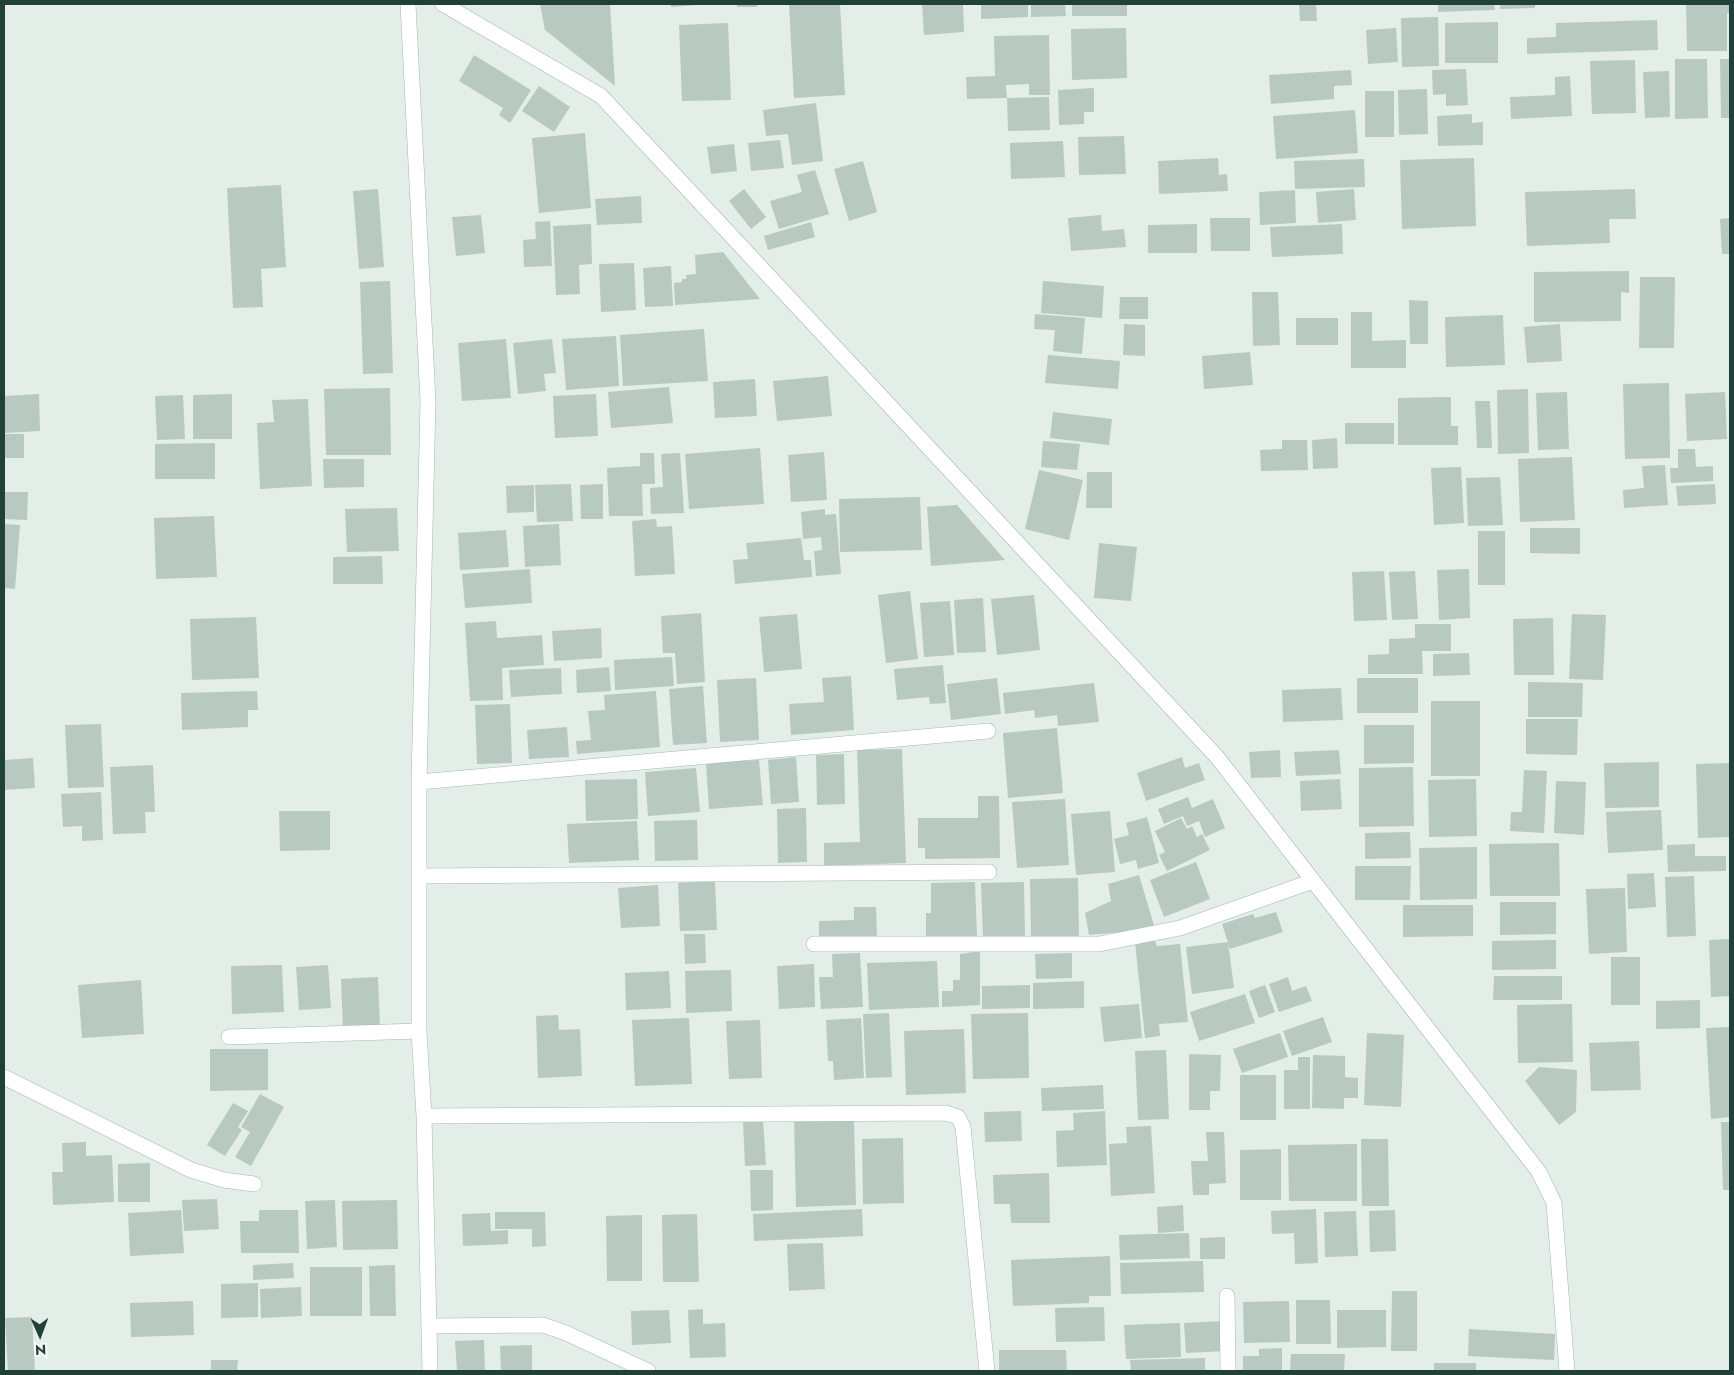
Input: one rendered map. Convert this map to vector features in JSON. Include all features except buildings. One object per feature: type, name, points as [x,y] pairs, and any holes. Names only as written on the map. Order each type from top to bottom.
[{"type":"street","points":[[408,4],[428,401],[420,782],[419,1031],[424,1116],[430,1371]]},
{"type":"street","points":[[443,4],[601,96],[1216,757],[1539,1172],[1554,1204],[1567,1371]]},
{"type":"street","points":[[420,782],[988,731]]},
{"type":"street","points":[[419,876],[990,872]]},
{"type":"street","points":[[814,944],[1099,944],[1180,928],[1313,881]]},
{"type":"street","points":[[229,1037],[419,1031]]},
{"type":"street","points":[[4,1078],[191,1170],[224,1180],[254,1184]]},
{"type":"street","points":[[424,1116],[946,1113],[958,1117],[962,1128],[987,1371]]},
{"type":"street","points":[[1227,1296],[1228,1371]]},
{"type":"street","points":[[429,1326],[543,1325],[566,1332],[648,1371]]}]
